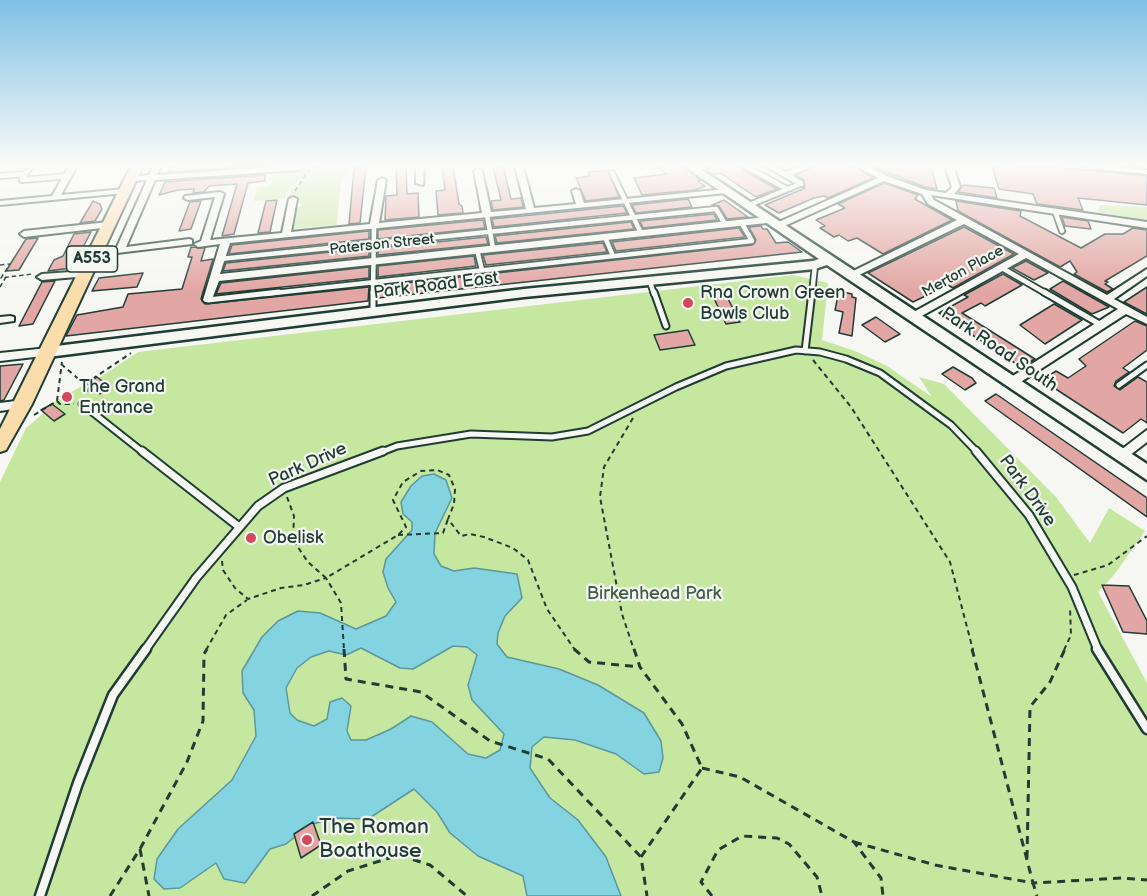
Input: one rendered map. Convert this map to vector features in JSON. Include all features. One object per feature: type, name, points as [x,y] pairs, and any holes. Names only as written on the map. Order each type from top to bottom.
[{"type":"main road","name":"A553","points":[[0,445],[26,411],[54,357],[85,274],[117,208]]},
{"type":"street","points":[[120,250],[138,208]]},
{"type":"street","points":[[197,243],[214,208]]},
{"type":"street","points":[[286,235],[291,208]]},
{"type":"street","points":[[374,226],[377,208]]},
{"type":"street","points":[[486,208],[487,215]]},
{"type":"street","points":[[95,254],[120,250],[139,252],[197,243],[563,208]]},
{"type":"street","name":"Park Road South","points":[[750,208],[822,262],[852,275],[1147,474]]},
{"type":"street","name":"Paterson Street","points":[[215,278],[741,222],[772,223],[810,208]]},
{"type":"street","points":[[942,208],[1147,321]]},
{"type":"street","points":[[1032,208],[1147,225]]},
{"type":"street","points":[[852,275],[964,220]]},
{"type":"street","points":[[24,234],[108,225]]},
{"type":"street","points":[[208,300],[226,241]]},
{"type":"street","name":"Merton Place","points":[[914,316],[1027,254]]},
{"type":"street","name":"Park Road East","points":[[54,357],[524,293],[650,282],[822,262]]},
{"type":"street","points":[[1107,299],[1147,272]]},
{"type":"street","points":[[40,275],[85,274]]},
{"type":"street","points":[[1012,382],[1126,309]]},
{"type":"street","points":[[0,357],[54,357]]},
{"type":"street","points":[[0,407],[26,411]]},
{"type":"street","points":[[1121,456],[1147,435]]},
{"type":"lane","points":[[629,208],[641,233]]},
{"type":"lane","points":[[220,259],[716,209],[725,224]]},
{"type":"lane","points":[[1055,211],[1062,231]]},
{"type":"lane","points":[[487,215],[493,248]]},
{"type":"lane","points":[[208,300],[753,241],[741,222]]},
{"type":"lane","points":[[373,312],[374,226]]},
{"type":"lane","points":[[606,237],[613,256]]},
{"type":"lane","points":[[477,250],[482,270]]},
{"type":"lane","points":[[805,351],[822,262]]},
{"type":"lane","points":[[1002,268],[1101,325]]},
{"type":"lane","points":[[650,282],[666,327]]},
{"type":"lane","name":"Park Drive","points":[[40,896],[78,783],[113,695],[155,633],[219,549],[258,506],[284,488],[397,446],[471,434],[552,437],[588,431],[643,403],[726,366],[796,351],[820,352],[846,359],[880,373],[951,425],[992,466],[1029,514],[1068,580],[1100,656],[1147,729]]},
{"type":"lane","points":[[1119,385],[1147,365]]},
{"type":"lane","points":[[82,404],[238,526]]},
{"type":"path","points":[[0,265],[10,264],[1,278]]},
{"type":"path","points":[[1,278],[40,275]]},
{"type":"path","points":[[0,287],[6,277]]},
{"type":"path","points":[[85,384],[136,350],[125,352]]},
{"type":"path","points":[[805,351],[851,407],[950,562],[1036,896]]},
{"type":"path","points":[[54,357],[71,361]]},
{"type":"path","points":[[54,357],[88,387]]},
{"type":"path","points":[[54,357],[57,401]]},
{"type":"path","points":[[57,401],[60,404],[82,404]]},
{"type":"path","points":[[26,411],[57,401]]},
{"type":"path","points":[[643,403],[616,442],[604,466],[600,496],[622,614],[640,667],[682,724],[702,768]]},
{"type":"path","points":[[110,896],[141,849],[187,762],[203,721],[204,654],[226,615],[248,599],[281,588],[304,585],[326,578],[398,535],[406,527],[393,500],[397,490],[421,471],[437,470],[449,475],[455,489],[454,504],[443,533],[398,535]]},
{"type":"path","points":[[284,488],[294,516],[293,540],[308,562],[326,578],[340,603],[346,679],[421,692],[490,741],[548,759],[641,857],[647,896]]},
{"type":"path","points":[[448,519],[461,536],[470,534],[484,537],[513,548],[528,560],[547,609],[558,628],[575,650],[589,662],[608,666],[640,667]]},
{"type":"path","points":[[1027,860],[1030,707],[1050,682],[1071,635],[1068,580],[1108,565],[1147,536]]},
{"type":"path","points":[[219,549],[223,570],[235,588],[248,599]]},
{"type":"path","points":[[702,768],[740,777],[854,842],[935,865],[1033,883],[1122,878],[1147,880]]},
{"type":"path","points":[[641,857],[702,768]]},
{"type":"path","points":[[712,896],[701,882],[718,850],[742,836],[777,838],[789,844],[816,877],[822,896]]},
{"type":"path","points":[[854,842],[881,878],[883,896]]},
{"type":"path","points":[[141,849],[149,896]]},
{"type":"path","points":[[312,896],[348,871],[399,855],[430,865],[467,896]]},
{"type":"green space","points":[[297,208],[339,208],[337,225],[290,229],[292,210]]},
{"type":"green space","points":[[1099,208],[1147,208],[1147,221],[1098,212]]},
{"type":"green space","name":"Birkenhead Park","points":[[793,275],[828,283],[822,340],[855,351],[887,366],[932,397],[919,377],[944,384],[1056,497],[1090,543],[1109,508],[1145,531],[1114,575],[1098,592],[1147,683],[1147,896],[0,896],[0,482],[26,428],[44,413],[41,410],[97,377],[99,378],[138,352]]},
{"type":"water","points":[[434,474],[446,480],[452,498],[435,533],[434,554],[441,566],[454,571],[474,568],[517,574],[522,598],[505,616],[498,633],[497,644],[507,657],[559,669],[598,685],[644,713],[661,741],[663,758],[659,772],[644,774],[616,754],[575,740],[544,737],[532,747],[530,768],[550,798],[578,820],[606,857],[621,896],[527,896],[523,876],[478,856],[450,833],[437,812],[414,789],[368,819],[334,818],[310,825],[286,844],[270,849],[245,883],[224,879],[216,863],[180,888],[164,889],[154,879],[157,859],[178,829],[232,780],[256,736],[254,710],[243,693],[242,671],[262,637],[278,621],[298,611],[320,613],[356,629],[386,616],[396,602],[383,572],[386,559],[412,530],[412,522],[403,514],[401,502],[411,486],[422,476]],"holes":[[[453,646],[467,647],[477,655],[468,685],[472,700],[504,734],[500,750],[486,758],[468,754],[432,722],[411,716],[391,729],[366,740],[351,740],[347,731],[351,706],[342,698],[330,702],[327,719],[314,726],[297,720],[290,713],[286,688],[297,668],[311,657],[329,651],[346,655],[361,648],[400,668],[413,669]]]},
{"type":"building","points":[[89,208],[102,208],[95,221],[80,223]]},
{"type":"building","points":[[188,208],[199,208],[191,229],[179,231]]},
{"type":"building","points":[[230,208],[241,208],[234,234],[222,236]]},
{"type":"building","points":[[264,208],[275,208],[270,232],[258,233]]},
{"type":"building","points":[[350,208],[362,208],[360,223],[349,224]]},
{"type":"building","points":[[386,208],[419,208],[419,217],[385,220]]},
{"type":"building","points":[[437,208],[462,208],[463,213],[438,215]]},
{"type":"building","points":[[493,208],[515,208],[493,210]]},
{"type":"building","points":[[605,208],[624,208],[627,213],[494,227],[492,219]]},
{"type":"building","points":[[633,208],[684,208],[636,213]]},
{"type":"building","points":[[720,208],[735,208],[748,217],[727,219]]},
{"type":"building","points":[[770,208],[791,208],[779,213]]},
{"type":"building","points":[[845,208],[931,208],[952,220],[883,254],[857,238],[848,241],[839,235],[834,237],[820,228],[825,226],[816,220]]},
{"type":"building","points":[[957,208],[1000,208],[1021,211],[1020,216],[1081,248],[1105,234],[1123,234],[1133,228],[1147,230],[1147,256],[1105,281],[1108,282],[1105,284],[1113,289],[1107,292],[1074,274],[1077,272],[1070,261],[1060,267],[958,211]]},
{"type":"building","points":[[714,214],[717,220],[643,228],[640,221]]},
{"type":"building","points":[[1062,217],[1088,221],[1091,229],[1065,226]]},
{"type":"building","points":[[483,220],[485,228],[378,239],[378,230]]},
{"type":"building","points":[[631,222],[634,229],[497,243],[495,236]]},
{"type":"building","points":[[761,226],[767,229],[776,243],[788,242],[802,252],[378,298],[378,286],[752,245],[756,240],[749,227]]},
{"type":"building","points":[[964,227],[1014,254],[953,288],[948,285],[913,302],[868,273]]},
{"type":"building","points":[[739,228],[745,237],[616,251],[612,242]]},
{"type":"building","points":[[369,231],[369,239],[229,254],[232,245]]},
{"type":"building","points":[[91,232],[72,268],[48,271],[54,260],[63,256],[74,234]]},
{"type":"building","points":[[486,237],[488,244],[378,255],[378,248]]},
{"type":"building","points":[[38,238],[19,270],[6,271],[26,239]]},
{"type":"building","points":[[603,243],[607,252],[486,265],[483,255]]},
{"type":"building","points":[[191,247],[205,248],[201,261],[213,259],[201,299],[205,304],[369,287],[368,301],[66,336],[77,315],[123,307],[128,294],[182,289],[192,257],[188,257]]},
{"type":"building","points":[[369,248],[369,256],[223,271],[226,263]]},
{"type":"building","points":[[474,256],[476,266],[378,277],[378,266]]},
{"type":"building","points":[[1026,261],[1048,273],[1034,280],[1012,268]]},
{"type":"building","points":[[369,267],[369,278],[216,294],[221,283]]},
{"type":"building","points":[[143,273],[137,287],[92,291],[99,278]]},
{"type":"building","points":[[1003,274],[1022,285],[985,306],[981,303],[962,313],[1035,359],[1021,367],[939,313],[968,297],[964,295]]},
{"type":"building","points":[[55,281],[33,324],[19,326],[42,282]]},
{"type":"building","points":[[1063,281],[1109,307],[1092,314],[1050,289]]},
{"type":"building","points":[[1147,287],[1147,314],[1124,302]]},
{"type":"building","points":[[839,291],[852,294],[852,297],[856,298],[852,336],[839,333],[843,312],[835,310]]},
{"type":"building","points":[[725,293],[740,322],[726,324],[712,294]]},
{"type":"building","points":[[1054,304],[1082,320],[1045,344],[1020,325]]},
{"type":"building","points":[[876,317],[900,334],[885,342],[862,325]]},
{"type":"building","points":[[1135,321],[1147,326],[1147,350],[1123,368],[1129,372],[1116,381],[1114,386],[1120,390],[1138,377],[1147,382],[1147,423],[1141,419],[1123,433],[1042,380],[1056,371],[1068,378],[1086,366],[1079,359]]},
{"type":"building","points":[[688,330],[695,345],[660,350],[654,335]]},
{"type":"building","points":[[23,364],[4,400],[0,401],[0,366]]},
{"type":"building","points":[[953,367],[972,378],[976,383],[965,390],[942,374]]},
{"type":"building","points":[[97,377],[110,387],[100,394],[86,383]]},
{"type":"building","points":[[996,394],[1147,498],[1147,517],[985,401]]},
{"type":"building","points":[[52,404],[65,414],[54,421],[41,410]]},
{"type":"building","points":[[1102,585],[1129,586],[1147,621],[1147,634],[1123,632]]},
{"type":"building","name":"The Roman Boathouse","points":[[313,822],[321,845],[301,858],[294,834]]},
{"type":"place","name":"Rna Crown Green Bowls Club","points":[[688,303]]},
{"type":"place","name":"The Grand Entrance","points":[[67,397]]},
{"type":"place","name":"Obelisk","points":[[251,538]]},
{"type":"place","name":"The Roman Boathouse","points":[[307,840]]}]
